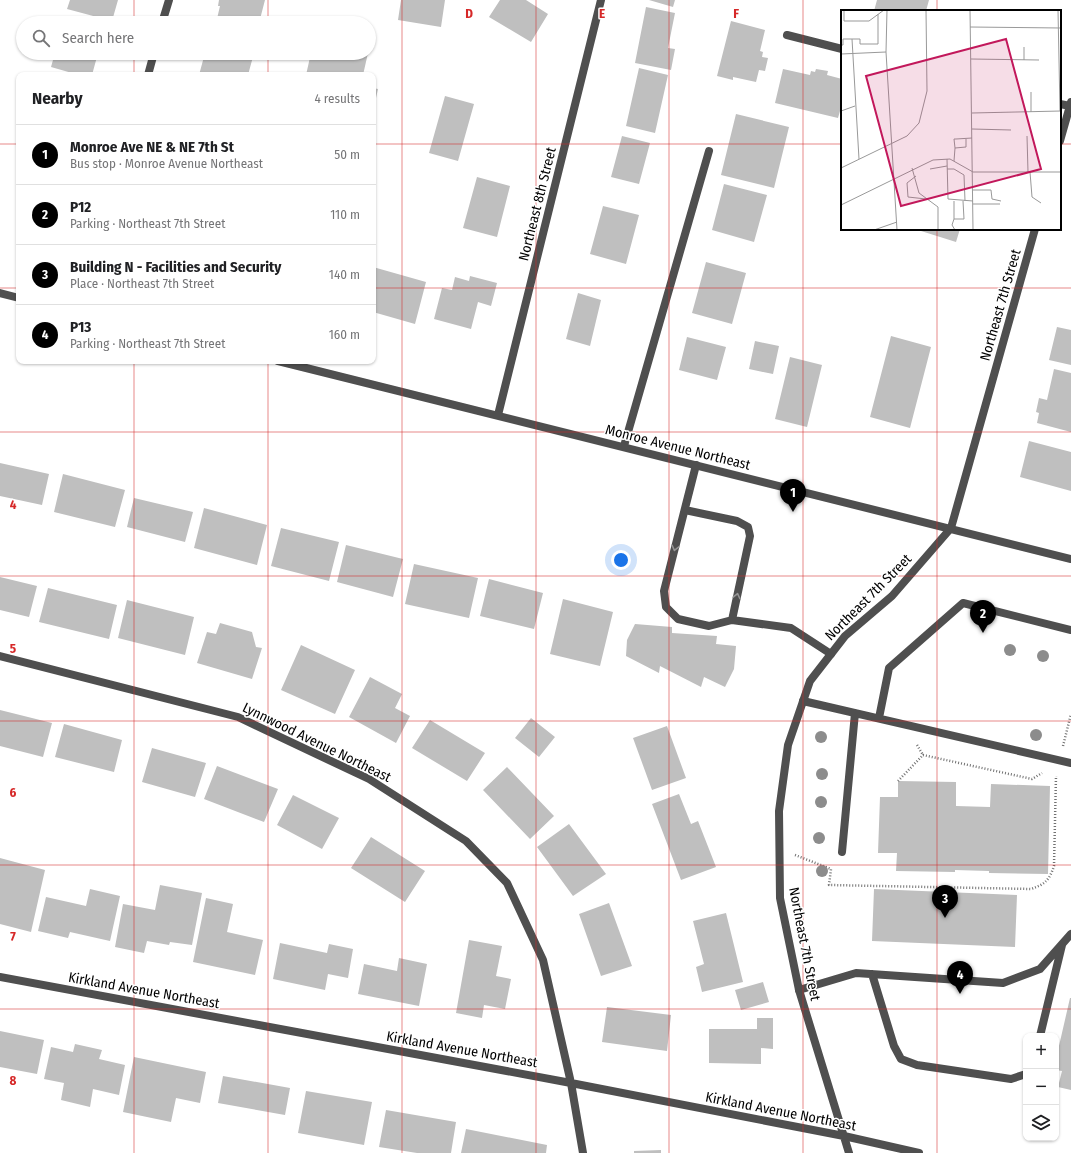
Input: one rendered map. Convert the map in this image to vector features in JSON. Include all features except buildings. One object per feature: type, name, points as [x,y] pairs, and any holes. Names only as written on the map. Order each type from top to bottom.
[{"type":"street","points":[[164,16],[169,0]]},
{"type":"street","name":"Northeast 8th Street","points":[[498,415],[601,0]]},
{"type":"street","points":[[787,35],[841,49]]},
{"type":"street","points":[[149,72],[152,60]]},
{"type":"street","points":[[1061,137],[1070,104]]},
{"type":"street","points":[[624,446],[709,150]]},
{"type":"street","name":"Northeast 7th Street","points":[[849,1153],[799,990],[780,898],[779,811],[788,745],[810,681],[845,636],[892,596],[951,528],[1035,230]]},
{"type":"street","points":[[0,293],[16,297]]},
{"type":"street","name":"Monroe Avenue Northeast","points":[[290,364],[624,446],[1071,559]]},
{"type":"street","points":[[696,465],[664,591],[666,607],[678,619],[709,626],[732,620],[791,628],[831,654]]},
{"type":"street","points":[[685,510],[738,522],[748,527],[750,536],[732,620]]},
{"type":"street","points":[[879,718],[889,668],[963,603],[1071,630]]},
{"type":"street","name":"Lynnwood Avenue Northeast","points":[[0,656],[238,717],[369,779],[466,841],[506,883],[544,960],[570,1083]]},
{"type":"street","points":[[803,701],[1071,763]]},
{"type":"street","points":[[842,852],[855,713]]},
{"type":"street","points":[[799,990],[856,973],[1002,983],[1040,969],[1071,934]]},
{"type":"street","points":[[1041,1033],[1063,944]]},
{"type":"street","points":[[872,974],[894,1046],[901,1058],[917,1064],[1011,1079],[1023,1075]]},
{"type":"street","name":"Kirkland Avenue Northeast","points":[[0,977],[570,1083],[844,1136],[919,1153]]},
{"type":"street","points":[[570,1083],[583,1153]]},
{"type":"path","points":[[1060,761],[1071,714]]},
{"type":"path","points":[[898,781],[923,755],[1032,779],[1043,772]]},
{"type":"path","points":[[780,850],[831,868],[829,885],[1031,889],[1043,884],[1051,876],[1054,866],[1055,781],[1057,775],[1050,774]]},
{"type":"place","name":"Monroe Ave NE & NE 7th St","points":[[793,512]]},
{"type":"place","name":"P12","points":[[983,633]]},
{"type":"place","name":"Building N - Facilities and Security","points":[[945,918]]},
{"type":"place","name":"P13","points":[[960,994]]}]
